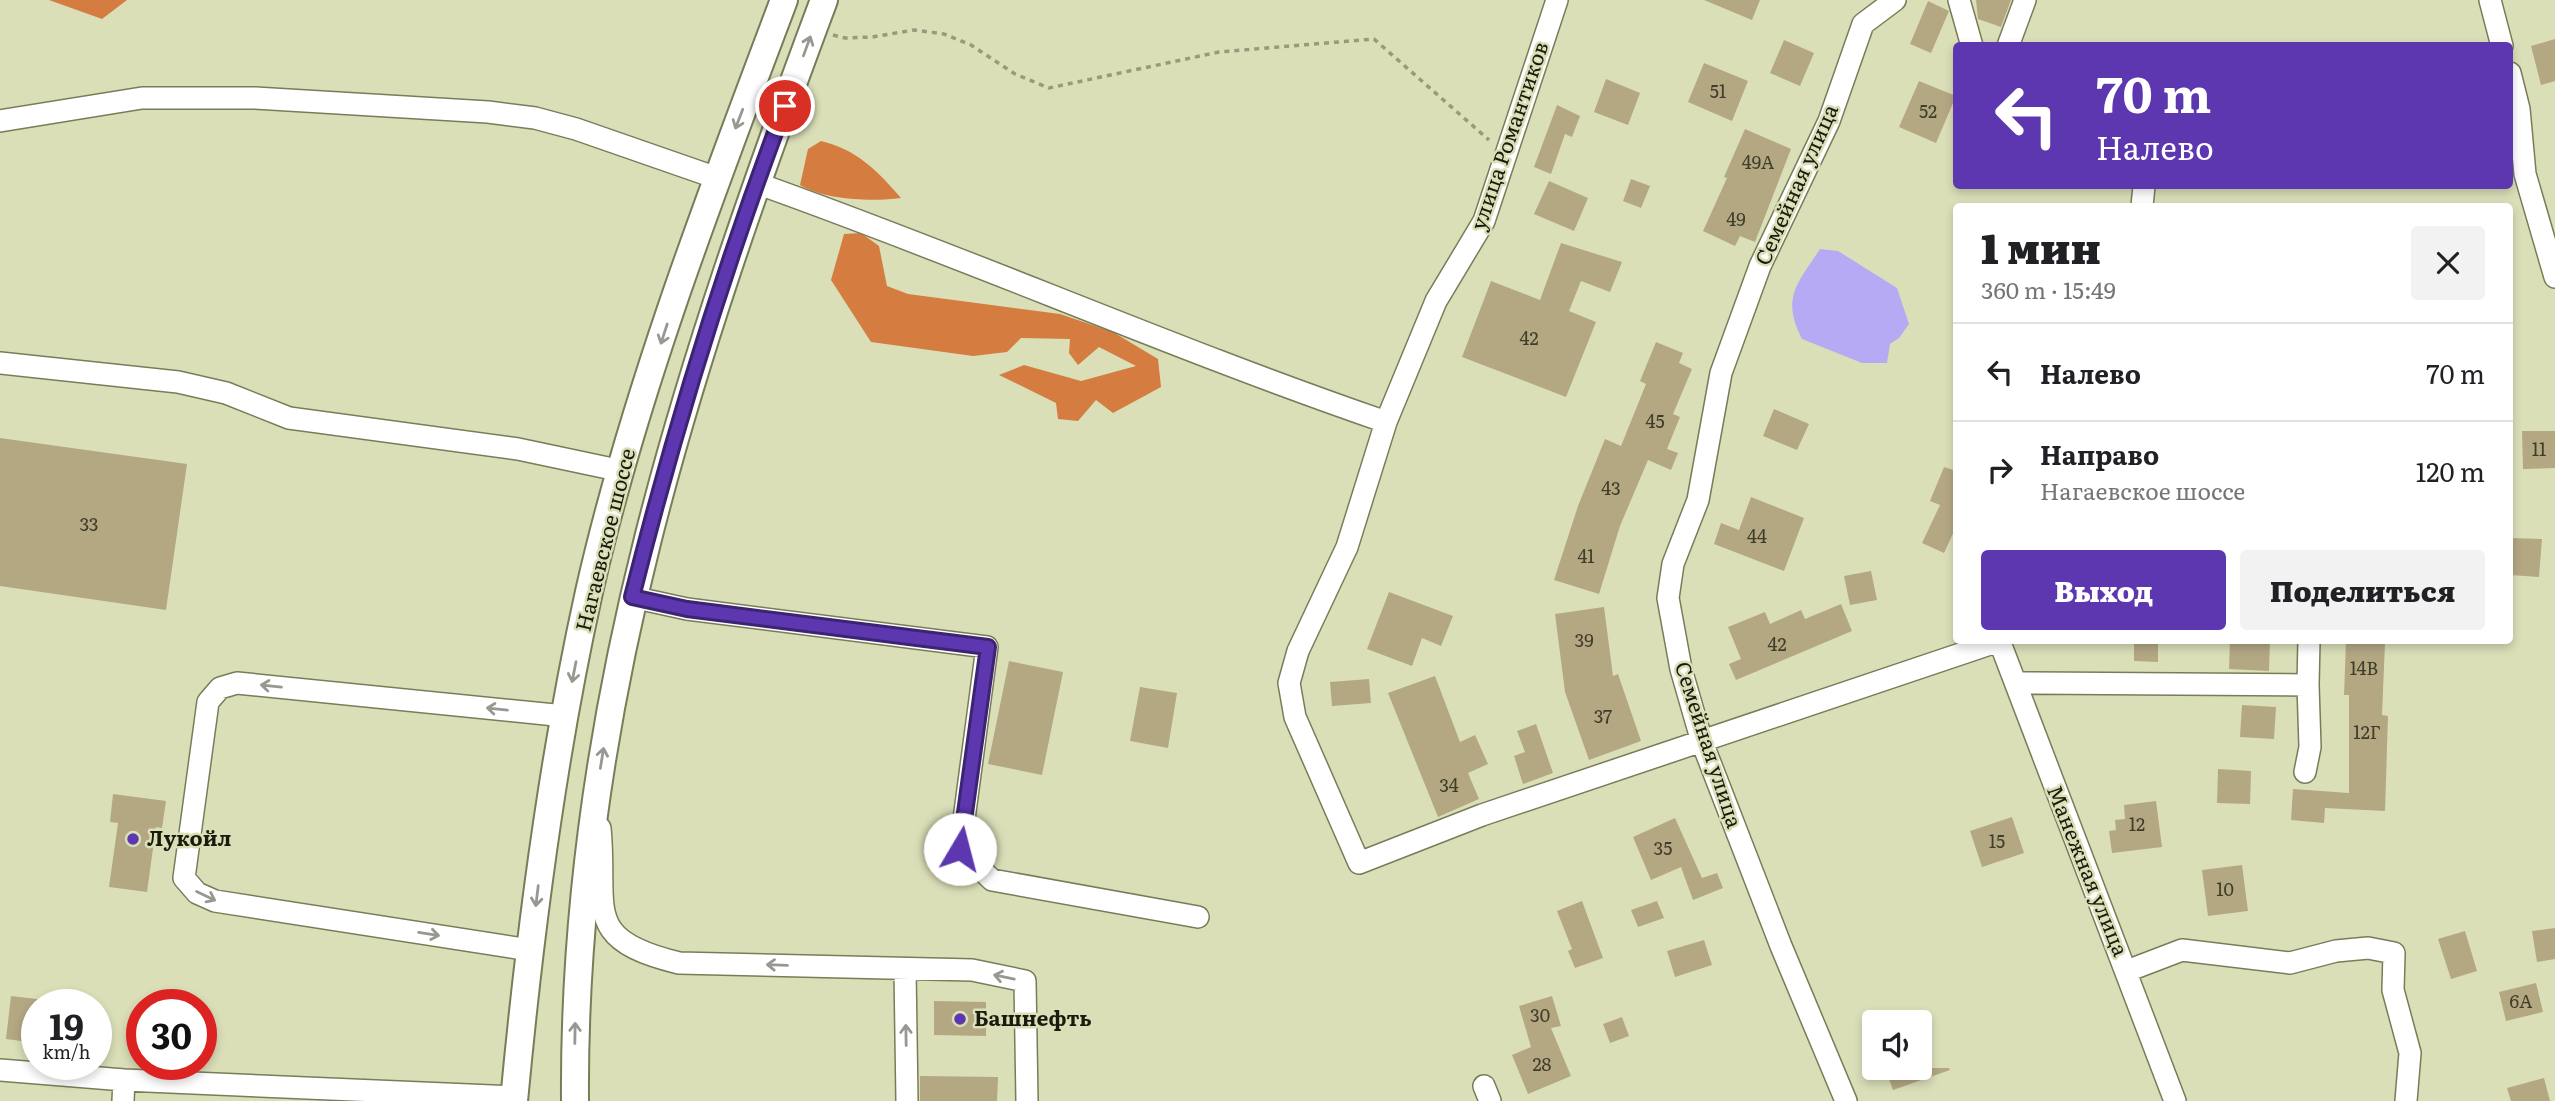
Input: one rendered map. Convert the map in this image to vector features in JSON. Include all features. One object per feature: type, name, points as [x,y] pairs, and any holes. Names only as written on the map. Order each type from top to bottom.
[{"type":"main road","name":"Нагаевское шоссе","points":[[575,1101],[577,972],[596,795],[632,597],[665,466],[756,183],[824,0]]},
{"type":"main road","name":"Нагаевское шоссе","points":[[515,1099],[547,820],[590,590],[622,471],[717,178],[783,3]]},
{"type":"street","name":"улица Романтиков","points":[[1557,0],[1484,220],[1436,301],[1386,422],[1347,547],[1298,651],[1289,683],[1295,717],[1359,863],[1482,815],[1702,742]]},
{"type":"street","name":"Семейная улица","points":[[1846,1101],[1766,909],[1702,742],[1681,669],[1668,598],[1673,565],[1698,500],[1721,373],[1760,266],[1829,121],[1863,24],[1895,0]]},
{"type":"street","points":[[1959,0],[1971,42]]},
{"type":"street","points":[[2009,42],[2025,0]]},
{"type":"street","points":[[2490,0],[2495,42]]},
{"type":"street","points":[[2513,85],[2519,108],[2525,174],[2555,276]]},
{"type":"street","points":[[0,121],[142,98],[255,98],[488,112],[534,118],[576,129],[717,178]]},
{"type":"street","points":[[756,183],[956,257],[1266,381],[1386,422]]},
{"type":"street","points":[[0,363],[178,383],[226,393],[289,418],[518,449],[622,471]]},
{"type":"street","points":[[632,597],[687,609],[988,647],[960,849],[992,880],[1198,917]]},
{"type":"street","points":[[1702,742],[1776,714],[1990,644]]},
{"type":"street","name":"Манежная улица","points":[[2000,644],[2175,1101]]},
{"type":"street","points":[[2305,772],[2310,747],[2309,644]]},
{"type":"street","points":[[530,950],[215,901],[197,893],[184,878],[208,702],[220,688],[237,683],[565,716]]},
{"type":"street","points":[[2016,683],[2308,685]]},
{"type":"street","points":[[596,795],[603,864],[601,911],[610,928],[626,945],[649,956],[679,963],[972,970],[1026,981],[1027,1101]]},
{"type":"street","points":[[2127,971],[2182,950],[2290,962],[2336,951],[2368,948],[2394,953],[2393,990],[2410,1053],[2406,1101]]},
{"type":"street","points":[[905,969],[907,1101]]},
{"type":"street","points":[[0,1070],[123,1090],[515,1099]]},
{"type":"path","points":[[814,29],[845,38],[914,30],[944,33],[971,45],[1015,74],[1049,88],[1219,52],[1374,39],[1507,155]]},
{"type":"shaded area","points":[[49,0],[127,0],[102,19]]},
{"type":"shaded area","points":[[821,141],[845,149],[866,162],[901,198],[849,199],[822,194],[800,185],[808,149]]},
{"type":"shaded area","points":[[861,233],[879,246],[887,286],[908,294],[1060,314],[1113,332],[1158,359],[1161,387],[1113,413],[1096,400],[1078,421],[1058,419],[1056,403],[999,375],[1024,365],[1081,381],[1136,366],[1099,347],[1078,365],[1069,353],[1070,339],[1021,338],[1007,352],[973,356],[871,342],[831,280],[844,234]]},
{"type":"shaded area","points":[[1820,249],[1838,251],[1897,288],[1909,324],[1899,338],[1890,344],[1887,363],[1862,363],[1802,339],[1793,313],[1794,292]]},
{"type":"building","points":[[1704,0],[1760,0],[1752,20]]},
{"type":"building","points":[[1976,0],[2011,0],[2001,27],[1978,19]]},
{"type":"building","points":[[1928,1],[1949,11],[1931,53],[1910,44]]},
{"type":"building","points":[[2555,39],[2555,81],[2541,85],[2531,46]]},
{"type":"building","points":[[1784,40],[1814,53],[1800,86],[1770,73]]},
{"type":"building","points":[[1704,63],[1748,81],[1732,121],[1688,102]]},
{"type":"building","points":[[1606,79],[1640,93],[1628,125],[1594,112]]},
{"type":"building","points":[[1919,81],[1953,95],[1953,103],[1936,143],[1899,127]]},
{"type":"building","points":[[1557,105],[1580,116],[1572,137],[1565,134],[1551,174],[1534,167]]},
{"type":"building","points":[[1745,129],[1791,149],[1755,242],[1740,236],[1735,246],[1703,231]]},
{"type":"building","points":[[1631,179],[1650,186],[1641,208],[1623,201]]},
{"type":"building","points":[[1549,181],[1588,198],[1574,231],[1534,214]]},
{"type":"building","points":[[1561,243],[1622,262],[1610,292],[1581,281],[1569,311],[1596,322],[1566,397],[1462,357],[1491,281],[1540,300]]},
{"type":"building","points":[[1656,342],[1683,353],[1679,363],[1692,369],[1673,414],[1680,417],[1667,449],[1678,453],[1671,470],[1648,460],[1620,526],[1599,594],[1554,580],[1578,506],[1605,439],[1621,446],[1646,384],[1640,381]]},
{"type":"building","points":[[1774,409],[1809,424],[1797,450],[1763,436]]},
{"type":"building","points":[[2522,431],[2555,431],[2555,468],[2523,469]]},
{"type":"building","points":[[0,438],[187,464],[166,610],[0,586]]},
{"type":"building","points":[[1944,467],[1953,470],[1953,534],[1944,553],[1922,543],[1940,505],[1930,501]]},
{"type":"building","points":[[1751,497],[1804,518],[1784,571],[1714,544],[1721,523],[1739,530]]},
{"type":"building","points":[[2513,538],[2542,539],[2539,577],[2513,575]]},
{"type":"building","points":[[1871,571],[1877,600],[1850,605],[1844,576]]},
{"type":"building","points":[[1389,592],[1453,616],[1441,646],[1422,638],[1412,666],[1367,649]]},
{"type":"building","points":[[1841,604],[1852,631],[1736,680],[1729,664],[1741,659],[1728,627],[1765,612],[1770,624],[1801,610],[1805,619]]},
{"type":"building","points":[[1604,607],[1613,676],[1618,674],[1641,741],[1589,760],[1565,692],[1555,614]]},
{"type":"building","points":[[2134,644],[2158,644],[2158,662],[2134,661]]},
{"type":"building","points":[[2230,644],[2270,644],[2269,671],[2229,669]]},
{"type":"building","points":[[2346,644],[2385,644],[2382,715],[2388,716],[2385,811],[2325,808],[2324,823],[2291,820],[2293,789],[2349,793],[2349,695],[2344,695]]},
{"type":"building","points":[[1009,661],[1063,672],[1042,775],[988,764]]},
{"type":"building","points":[[1435,676],[1460,742],[1475,735],[1488,764],[1468,773],[1479,799],[1438,817],[1388,693]]},
{"type":"building","points":[[1369,679],[1371,703],[1332,706],[1330,682]]},
{"type":"building","points":[[1140,687],[1177,693],[1168,748],[1130,741]]},
{"type":"building","points":[[2242,705],[2276,707],[2274,739],[2240,737]]},
{"type":"building","points":[[1536,724],[1553,773],[1523,784],[1514,756],[1525,752],[1517,731]]},
{"type":"building","points":[[2218,769],[2251,771],[2250,804],[2217,803]]},
{"type":"building","name":"Лукойл","points":[[113,794],[166,801],[162,828],[156,827],[147,892],[109,887],[118,823],[110,822]]},
{"type":"building","points":[[2156,801],[2162,847],[2112,853],[2109,831],[2116,830],[2115,820],[2125,819],[2124,805]]},
{"type":"building","points":[[2012,817],[2024,853],[1982,867],[1970,831]]},
{"type":"building","points":[[1675,818],[1702,878],[1717,873],[1723,888],[1693,900],[1681,867],[1651,880],[1633,837]]},
{"type":"building","points":[[2242,865],[2248,911],[2208,916],[2202,870]]},
{"type":"building","points":[[1582,901],[1603,958],[1575,968],[1568,951],[1572,949],[1557,911]]},
{"type":"building","points":[[1657,901],[1664,918],[1638,927],[1631,910]]},
{"type":"building","points":[[2555,928],[2555,959],[2537,962],[2532,931]]},
{"type":"building","points":[[2465,931],[2477,971],[2451,979],[2438,939]]},
{"type":"building","points":[[1704,940],[1712,965],[1675,977],[1667,951]]},
{"type":"building","points":[[2536,983],[2543,1012],[2506,1021],[2499,992]]},
{"type":"building","points":[[11,996],[21,997],[21,1041],[6,1039]]},
{"type":"building","points":[[1552,996],[1561,1026],[1551,1028],[1571,1076],[1528,1094],[1512,1055],[1531,1047],[1519,1006]]},
{"type":"building","name":"Башнефть","points":[[934,1001],[986,1002],[986,1036],[934,1035]]},
{"type":"building","points":[[1622,1017],[1629,1036],[1610,1043],[1603,1024]]},
{"type":"building","points":[[1932,1068],[1950,1070],[1932,1076]]},
{"type":"building","points":[[920,1076],[998,1077],[997,1101],[920,1101]]},
{"type":"building","points":[[2544,1078],[2550,1101],[2511,1101],[2507,1088]]},
{"type":"building","points":[[1889,1080],[1922,1080],[1893,1090]]},
{"type":"place","name":"Лукойл","points":[[133,839]]},
{"type":"place","name":"Башнефть","points":[[960,1019]]},
{"type":"route","points":[[785,106],[713,309],[665,466],[632,597],[687,609],[988,647],[960,849]]}]
